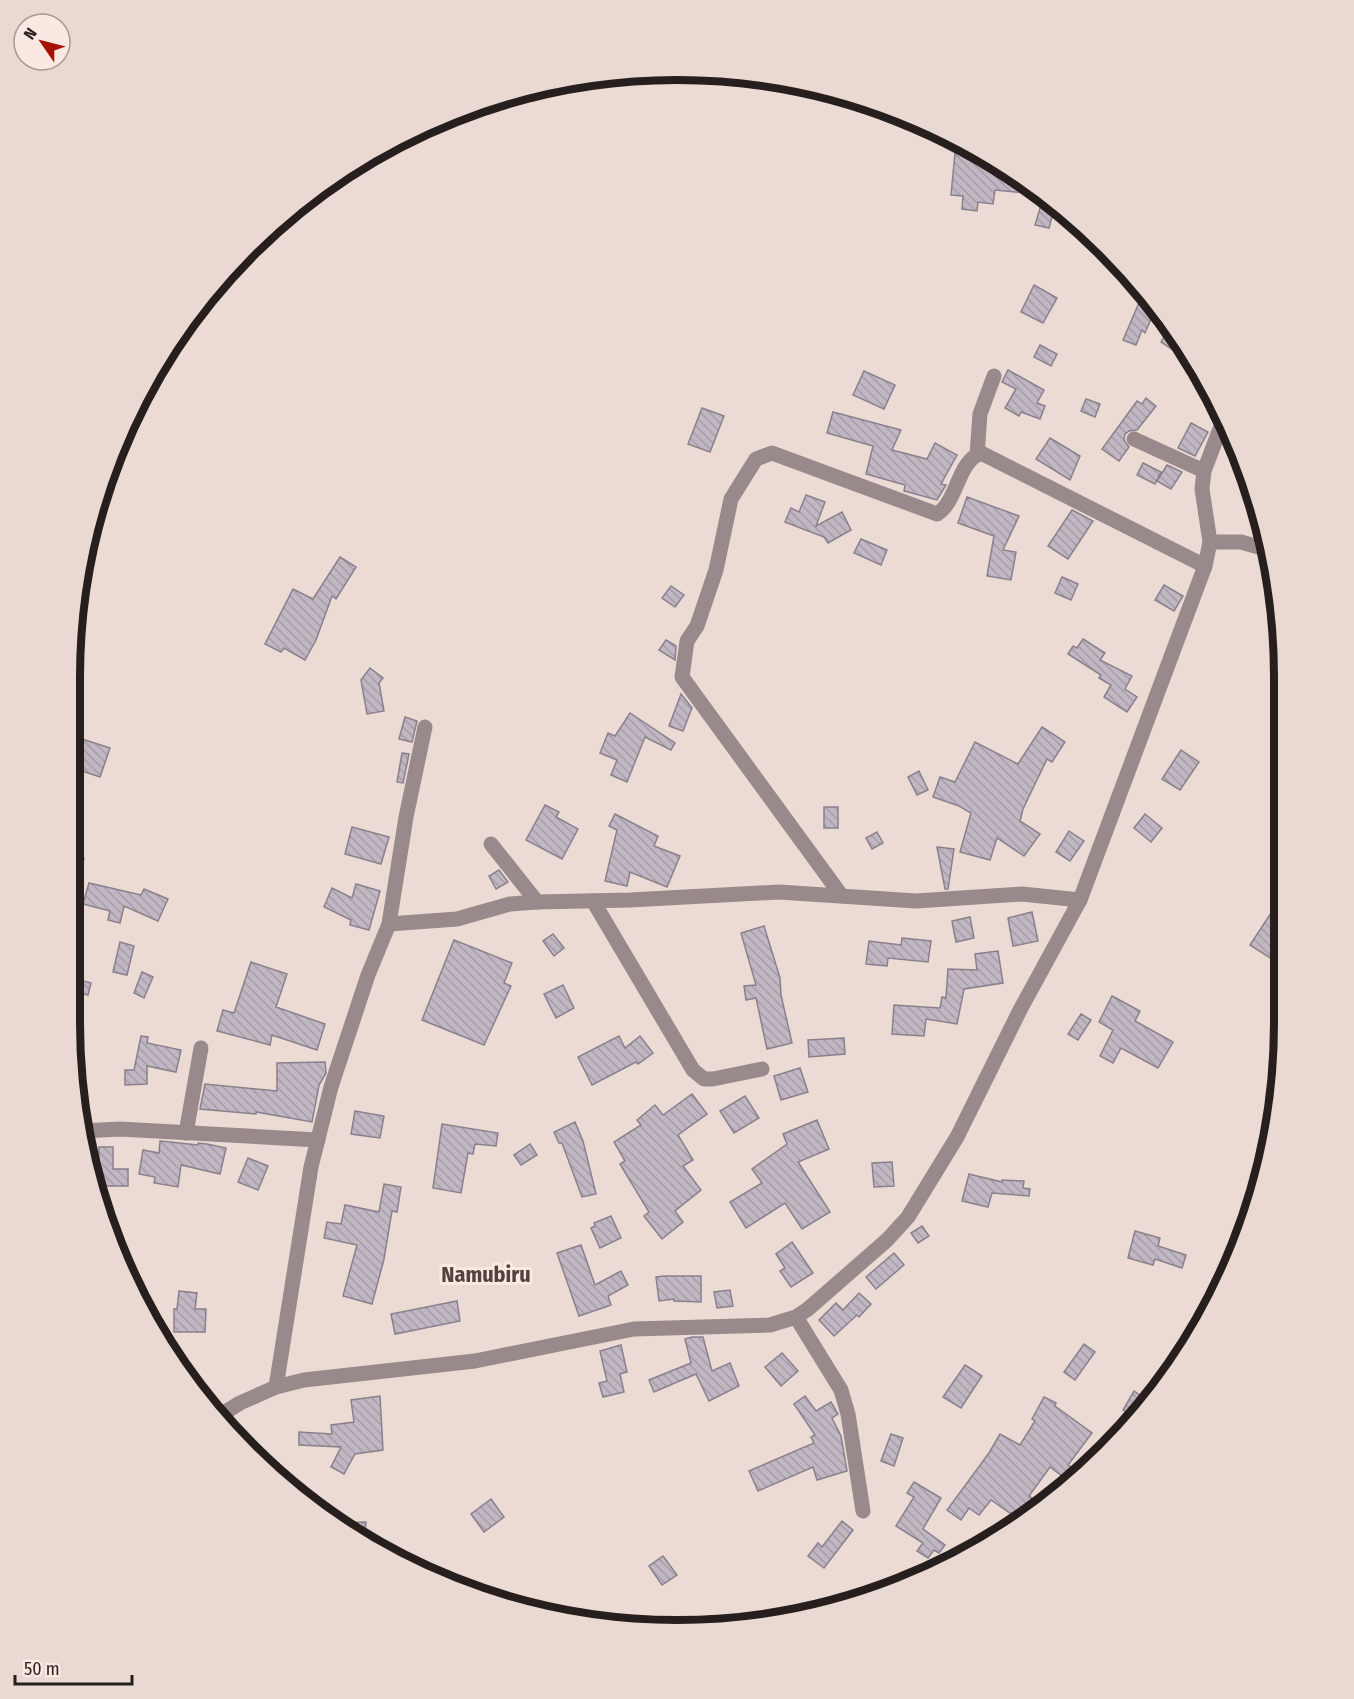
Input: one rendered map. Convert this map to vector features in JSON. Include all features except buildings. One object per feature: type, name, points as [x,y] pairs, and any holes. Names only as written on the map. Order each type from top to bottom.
[{"type":"street","points":[[976,455],[980,414],[994,376]]},
{"type":"street","points":[[225,1412],[276,1387],[304,1380],[474,1361],[634,1329],[770,1325],[796,1317],[887,1240],[908,1217],[957,1137],[1020,1010],[1080,900],[1205,566],[1210,542],[1202,489],[1204,471],[1220,429]]},
{"type":"street","points":[[1134,439],[1204,471]]},
{"type":"street","points":[[841,895],[682,676],[687,641],[697,626],[716,570],[731,499],[756,459],[772,453],[937,514],[946,504],[970,460],[976,455],[986,455],[1205,566]]},
{"type":"street","points":[[1210,542],[1241,542],[1260,547]]},
{"type":"street","points":[[276,1387],[311,1167],[353,1020],[389,924],[406,817],[425,727]]},
{"type":"street","points":[[491,844],[537,902]]},
{"type":"street","points":[[389,924],[457,919],[510,904],[779,892],[916,901],[1022,894],[1080,900]]},
{"type":"street","points":[[593,901],[693,1070],[699,1076],[713,1078],[762,1069]]},
{"type":"street","points":[[186,1132],[201,1048]]},
{"type":"street","points":[[90,1131],[120,1129],[318,1140]]},
{"type":"street","points":[[796,1317],[841,1390],[848,1414],[863,1511]]},
{"type":"district","name":"Namubiru","points":[[486,1274]]}]
